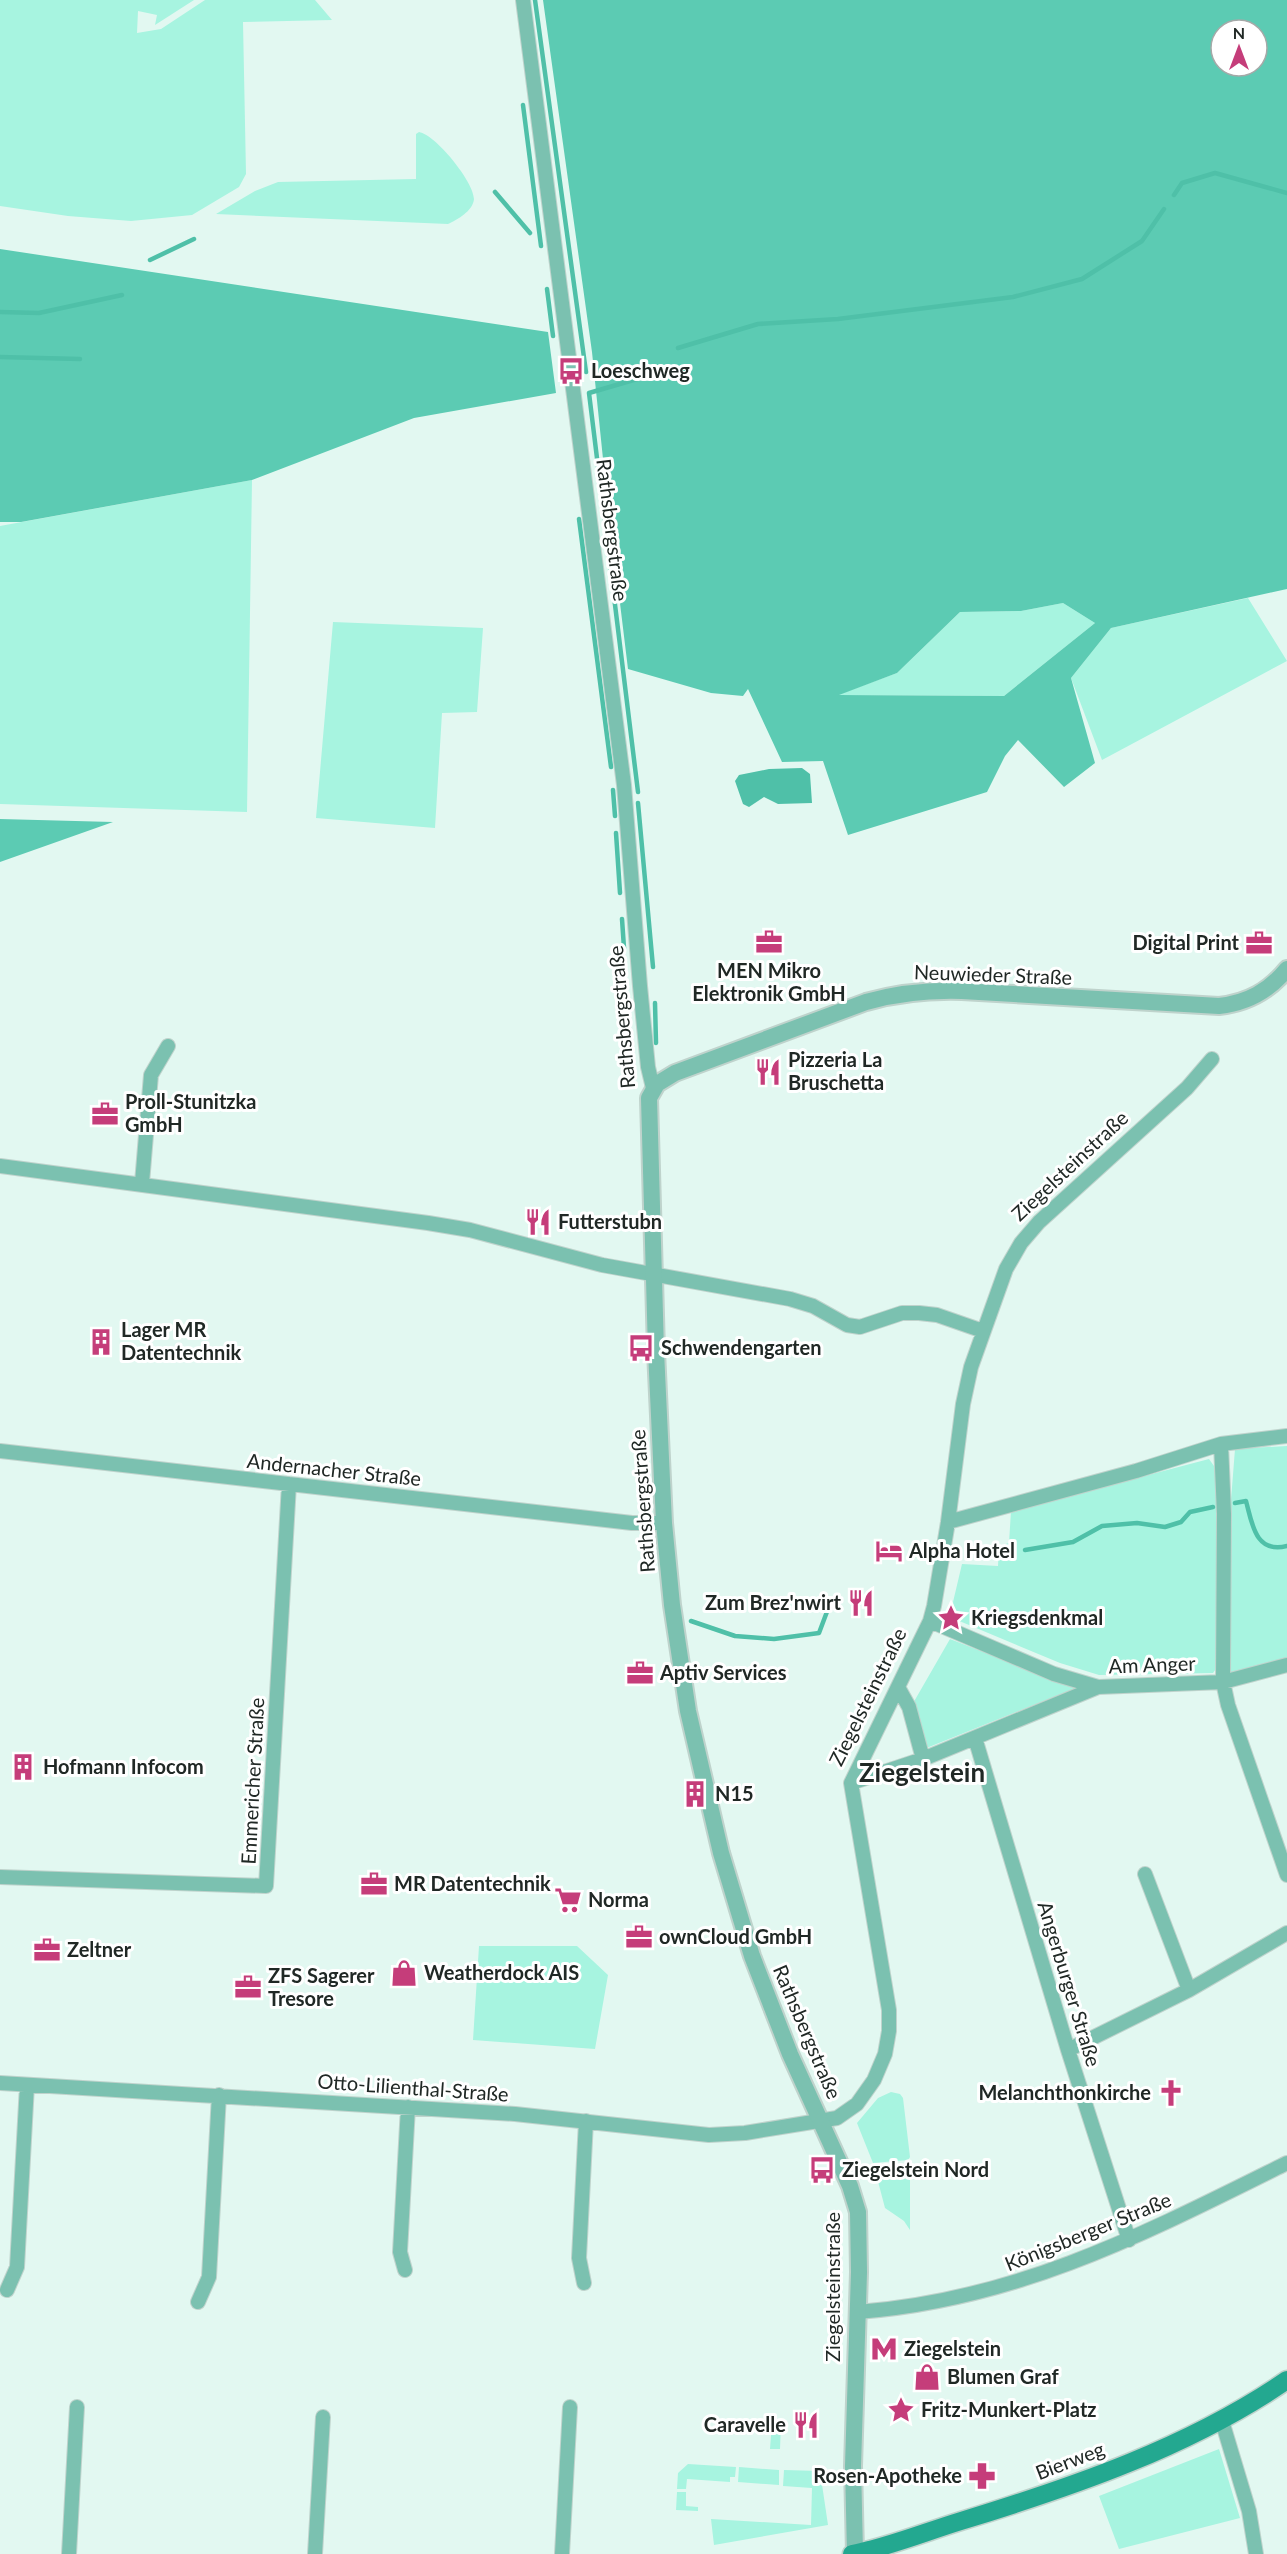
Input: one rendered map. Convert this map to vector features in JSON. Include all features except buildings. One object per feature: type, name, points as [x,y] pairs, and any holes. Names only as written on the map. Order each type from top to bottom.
[{"type":"main road","name":"Bierweg","points":[[854,2554],[998,2510],[1089,2479],[1177,2443],[1222,2421],[1287,2380]]},
{"type":"street","name":"Rathsbergstraße","points":[[522,0],[624,785],[640,986],[648,1067],[653,1088],[649,1098],[648,1114],[664,1523],[672,1605],[685,1692],[721,1853],[765,1991],[790,2054],[822,2121]]},
{"type":"street","name":"Neuwieder Straße","points":[[653,1088],[687,1068],[866,1002],[906,993],[962,991],[1219,1006],[1247,1001],[1274,983],[1287,969]]},
{"type":"street","points":[[142,1184],[151,1075],[168,1046]]},
{"type":"street","name":"Ziegelsteinstraße","points":[[854,2554],[853,2466],[860,2247],[856,2202],[822,2121],[846,2113],[865,2095],[880,2068],[889,2031],[884,1974],[851,1783],[899,1689],[930,1621],[948,1522],[963,1404],[982,1330],[1006,1269],[1021,1243],[1033,1229],[1187,1088],[1212,1059]]},
{"type":"street","points":[[0,1166],[470,1230],[602,1265],[790,1299],[813,1306],[847,1325],[860,1327],[893,1315],[919,1313],[937,1315],[982,1330]]},
{"type":"street","points":[[948,1522],[1136,1472],[1221,1444],[1287,1436]]},
{"type":"street","points":[[1221,1444],[1224,1514],[1223,1682],[1228,1705],[1287,1875]]},
{"type":"street","name":"Andernacher Straße","points":[[0,1451],[632,1523],[664,1523]]},
{"type":"street","name":"Emmericher Straße","points":[[0,1877],[266,1886],[289,1484]]},
{"type":"street","points":[[930,1621],[1054,1674],[1098,1687]]},
{"type":"street","name":"Am Anger","points":[[851,1783],[923,1759],[1098,1687],[1223,1682],[1287,1665]]},
{"type":"street","points":[[899,1689],[909,1707],[923,1759]]},
{"type":"street","name":"Angerburger Straße","points":[[975,1738],[1068,2050],[1129,2240]]},
{"type":"street","points":[[1145,1874],[1190,1990]]},
{"type":"street","points":[[1068,2050],[1190,1990],[1287,1933]]},
{"type":"street","name":"Otto-Lilienthal-Straße","points":[[0,2083],[408,2107],[586,2121],[709,2135],[745,2133],[822,2121]]},
{"type":"street","points":[[8,2290],[17,2267],[27,2085]]},
{"type":"street","points":[[198,2302],[209,2277],[219,2095]]},
{"type":"street","points":[[405,2270],[400,2252],[408,2107]]},
{"type":"street","points":[[584,2283],[579,2258],[586,2121]]},
{"type":"street","name":"Königsberger Straße","points":[[858,2312],[938,2302],[1005,2287],[1129,2240],[1287,2163]]},
{"type":"street","points":[[69,2554],[78,2407]]},
{"type":"street","points":[[562,2554],[570,2407]]},
{"type":"street","points":[[315,2554],[323,2417]]},
{"type":"street","points":[[1222,2421],[1249,2511],[1256,2554]]},
{"type":"shaded area","points":[[0,0],[194,0],[155,25],[157,15],[138,11],[137,33],[161,29],[205,0],[315,0],[332,20],[243,22],[246,174],[239,187],[192,215],[131,221],[68,216],[0,206]]},
{"type":"shaded area","points":[[543,0],[1287,0],[1287,589],[1111,628],[1071,678],[1095,763],[1064,787],[1018,740],[1005,756],[987,792],[848,835],[823,761],[782,762],[748,689],[743,696],[711,693],[628,669],[592,352]],"holes":[[[1063,603],[1095,623],[1004,696],[839,695],[897,673],[960,612],[1021,611]]]},
{"type":"shaded area","points":[[419,132],[435,141],[453,160],[472,191],[474,199],[471,207],[448,224],[216,214],[255,191],[278,182],[416,179],[416,134]]},
{"type":"shaded area","points":[[0,249],[548,332],[556,393],[414,418],[252,480],[21,522],[0,522]]},
{"type":"shaded area","points":[[252,480],[247,812],[0,804],[0,526]]},
{"type":"shaded area","points":[[1248,598],[1287,661],[1102,760],[1071,678],[1111,628]]},
{"type":"shaded area","points":[[1063,603],[1095,623],[1004,696],[837,695],[897,673],[960,612],[1021,611]]},
{"type":"shaded area","points":[[333,622],[483,628],[477,712],[442,713],[435,828],[316,818]]},
{"type":"shaded area","points":[[802,768],[810,774],[812,803],[778,804],[764,797],[749,807],[743,804],[735,781],[739,775],[769,769]]},
{"type":"shaded area","points":[[0,819],[113,822],[0,862]]},
{"type":"shaded area","points":[[1287,1446],[1287,1658],[1255,1670],[1234,1674],[1229,1671],[1230,1513],[1235,1449]]},
{"type":"shaded area","points":[[1209,1459],[1217,1477],[1219,1550],[1218,1666],[1213,1673],[1099,1675],[1060,1663],[957,1620],[953,1602],[962,1564],[998,1566],[999,1546],[1009,1543],[1011,1511]]},
{"type":"shaded area","points":[[950,1639],[1076,1688],[924,1749],[912,1705]]},
{"type":"shaded area","points":[[479,1946],[577,1946],[608,1975],[595,2049],[473,2040]]},
{"type":"shaded area","points":[[891,2092],[900,2094],[903,2098],[910,2157],[908,2160],[873,2163],[857,2123],[878,2098]]},
{"type":"shaded area","points":[[906,2166],[910,2169],[910,2230],[904,2221],[885,2208],[875,2170]]},
{"type":"shaded area","points":[[772,2422],[781,2423],[780,2449],[770,2449]]},
{"type":"shaded area","points":[[1219,2449],[1240,2518],[1119,2549],[1099,2496]]},
{"type":"shaded area","points":[[688,2464],[736,2467],[735,2477],[730,2477],[730,2482],[687,2479],[686,2489],[677,2489],[678,2473]]},
{"type":"shaded area","points":[[739,2467],[779,2470],[779,2485],[738,2482]]},
{"type":"shaded area","points":[[784,2470],[820,2471],[828,2525],[714,2545],[711,2519],[811,2525],[812,2488],[783,2486]]},
{"type":"shaded area","points":[[677,2492],[686,2492],[686,2506],[698,2507],[698,2511],[676,2510]]},
{"type":"waterway","points":[[535,0],[586,372]]},
{"type":"waterway","points":[[523,105],[541,246]]},
{"type":"waterway","points":[[1174,195],[1182,183],[1215,173],[1287,193]]},
{"type":"waterway","points":[[495,192],[530,233]]},
{"type":"waterway","points":[[678,348],[758,324],[838,319],[1013,297],[1082,279],[1142,241],[1164,209]]},
{"type":"waterway","points":[[150,260],[194,239]]},
{"type":"waterway","points":[[547,289],[553,336]]},
{"type":"waterway","points":[[0,312],[39,313],[122,295]]},
{"type":"waterway","points":[[0,357],[80,359]]},
{"type":"waterway","points":[[637,379],[589,393],[638,792]]},
{"type":"waterway","points":[[579,519],[611,767]]},
{"type":"waterway","points":[[613,790],[615,816]]},
{"type":"waterway","points":[[638,803],[653,967]]},
{"type":"waterway","points":[[616,833],[620,893]]},
{"type":"waterway","points":[[622,919],[624,948]]},
{"type":"waterway","points":[[655,1003],[656,1043]]},
{"type":"waterway","points":[[1235,1503],[1246,1501],[1253,1527],[1262,1541],[1276,1547],[1287,1546]]},
{"type":"waterway","points":[[1025,1550],[1073,1542],[1102,1526],[1137,1523],[1165,1527],[1181,1522],[1190,1512],[1213,1507]]},
{"type":"waterway","points":[[691,1621],[735,1636],[774,1639],[819,1633],[831,1601]]},
{"type":"place","name":"Loeschweg","points":[[571,371]]},
{"type":"place","name":"MEN Mikro Elektronik GmbH","points":[[769,942]]},
{"type":"place","name":"Digital Print","points":[[1259,943]]},
{"type":"place","name":"Pizzeria La Bruschetta","points":[[768,1072]]},
{"type":"place","name":"Proll-Stunitzka GmbH","points":[[105,1114]]},
{"type":"place","name":"Futterstubn","points":[[538,1222]]},
{"type":"place","name":"Lager MR Datentechnik","points":[[101,1342]]},
{"type":"place","name":"Schwendengarten","points":[[641,1348]]},
{"type":"place","name":"Alpha Hotel","points":[[889,1551]]},
{"type":"place","name":"Zum Brez'nwirt","points":[[861,1603]]},
{"type":"place","name":"Kriegsdenkmal","points":[[951,1618]]},
{"type":"place","name":"Aptiv Services","points":[[640,1673]]},
{"type":"place","name":"Hofmann Infocom","points":[[23,1767]]},
{"type":"place","name":"N15","points":[[695,1794]]},
{"type":"place","name":"MR Datentechnik","points":[[374,1884]]},
{"type":"place","name":"Norma","points":[[568,1900]]},
{"type":"place","name":"ownCloud GmbH","points":[[639,1937]]},
{"type":"place","name":"Zeltner","points":[[47,1950]]},
{"type":"place","name":"Weatherdock AIS","points":[[404,1973]]},
{"type":"place","name":"ZFS Sagerer Tresore","points":[[248,1987]]},
{"type":"place","name":"Melanchthonkirche","points":[[1171,2093]]},
{"type":"place","name":"Ziegelstein Nord","points":[[822,2170]]},
{"type":"place","name":"Ziegelstein","points":[[884,2349]]},
{"type":"place","name":"Blumen Graf","points":[[927,2377]]},
{"type":"place","name":"Fritz-Munkert-Platz","points":[[901,2410]]},
{"type":"place","name":"Caravelle","points":[[806,2425]]},
{"type":"place","name":"Rosen-Apotheke","points":[[982,2476]]},
{"type":"district","name":"Ziegelstein","points":[[922,1773]]}]
